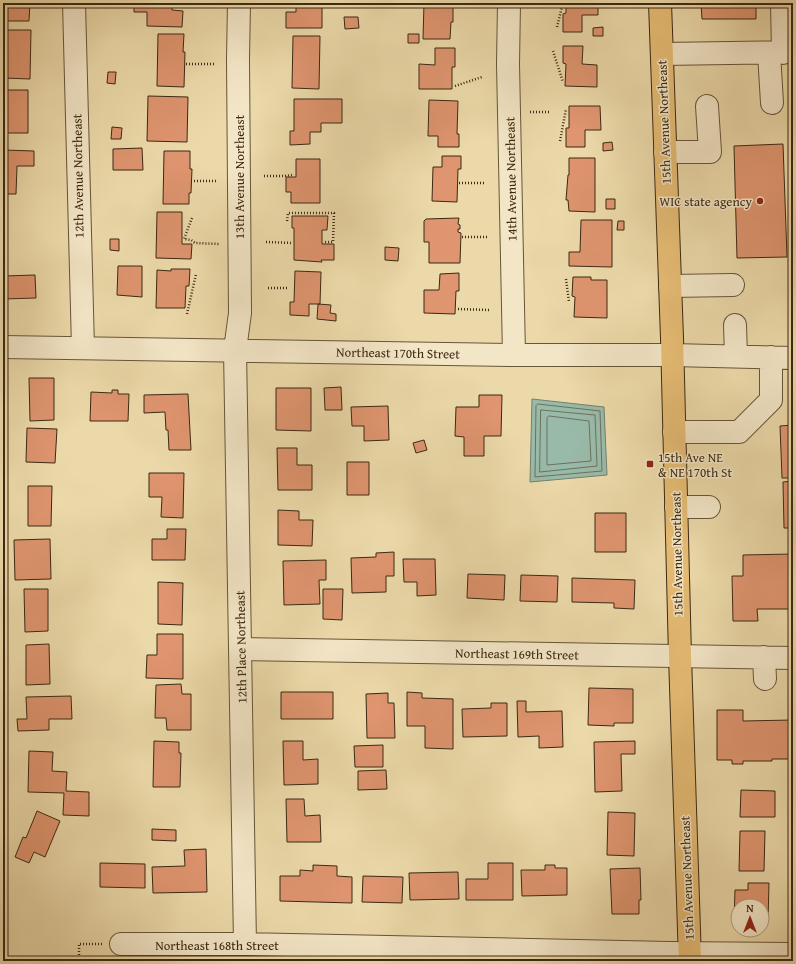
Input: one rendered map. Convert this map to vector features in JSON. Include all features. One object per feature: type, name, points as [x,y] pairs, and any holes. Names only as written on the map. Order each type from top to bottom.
[{"type":"main road","name":"15th Avenue Northeast","points":[[660,3],[690,957]]},
{"type":"street","name":"12th Avenue Northeast","points":[[74,3],[83,348]]},
{"type":"street","name":"13th Avenue Northeast","points":[[235,350],[240,313],[239,3]]},
{"type":"street","name":"14th Avenue Northeast","points":[[509,3],[508,71],[514,355]]},
{"type":"street","points":[[772,103],[782,53],[782,3]]},
{"type":"street","points":[[662,54],[782,53]]},
{"type":"street","points":[[665,152],[710,152],[707,106]]},
{"type":"street","points":[[670,286],[733,285]]},
{"type":"street","points":[[735,325],[736,356]]},
{"type":"street","name":"Northeast 170th Street","points":[[3,347],[514,355],[672,355],[793,358]]},
{"type":"street","name":"12th Place Northeast","points":[[235,350],[245,944]]},
{"type":"street","points":[[674,432],[739,432],[771,400],[771,357]]},
{"type":"street","points":[[676,507],[709,507]]},
{"type":"street","name":"Northeast 169th Street","points":[[241,649],[680,656],[765,668],[793,658]]},
{"type":"street","name":"Northeast 168th Street","points":[[121,944],[245,944],[690,957],[793,954]]},
{"type":"path","points":[[557,27],[563,3]]},
{"type":"path","points":[[553,51],[563,82]]},
{"type":"path","points":[[186,64],[215,64]]},
{"type":"path","points":[[454,86],[482,77]]},
{"type":"path","points":[[560,141],[566,109]]},
{"type":"path","points":[[530,112],[550,112]]},
{"type":"path","points":[[264,176],[292,175]]},
{"type":"path","points":[[194,181],[217,181]]},
{"type":"path","points":[[459,183],[485,183]]},
{"type":"path","points":[[287,222],[288,213],[334,213],[333,242],[323,242]]},
{"type":"path","points":[[192,218],[184,239],[191,240],[195,243],[219,244]]},
{"type":"path","points":[[462,236],[487,236]]},
{"type":"path","points":[[266,242],[293,243]]},
{"type":"path","points":[[187,314],[196,274]]},
{"type":"path","points":[[566,279],[569,302]]},
{"type":"path","points":[[268,288],[288,288]]},
{"type":"path","points":[[458,310],[489,310]]},
{"type":"path","points":[[79,961],[79,944],[121,944]]},
{"type":"water","points":[[532,399],[604,407],[607,475],[530,482]]},
{"type":"building","points":[[5,3],[30,3],[29,21],[4,21]]},
{"type":"building","points":[[134,3],[172,3],[172,10],[183,11],[182,27],[147,26],[147,12],[134,12]]},
{"type":"building","points":[[296,3],[322,3],[322,28],[286,28],[286,12],[296,12]]},
{"type":"building","points":[[424,3],[453,3],[453,22],[451,22],[450,39],[423,39]]},
{"type":"building","points":[[566,3],[598,3],[598,15],[582,15],[582,32],[563,32],[563,14],[566,13]]},
{"type":"building","points":[[701,3],[756,3],[756,19],[702,19]]},
{"type":"building","points":[[344,17],[358,17],[359,28],[345,29]]},
{"type":"building","points":[[603,27],[603,36],[593,36],[593,28]]},
{"type":"building","points":[[3,30],[31,30],[30,79],[3,78]]},
{"type":"building","points":[[158,34],[184,34],[184,87],[157,86]]},
{"type":"building","points":[[408,34],[419,34],[419,43],[408,43]]},
{"type":"building","points":[[293,36],[320,36],[319,89],[292,88]]},
{"type":"building","points":[[563,46],[583,46],[582,64],[597,65],[597,87],[565,86],[566,64],[563,63]]},
{"type":"building","points":[[435,48],[455,48],[455,67],[452,67],[452,89],[419,89],[419,64],[435,65]]},
{"type":"building","points":[[108,72],[116,72],[115,84],[107,83]]},
{"type":"building","points":[[3,90],[28,90],[28,133],[3,133]]},
{"type":"building","points":[[148,96],[188,97],[187,142],[147,141]]},
{"type":"building","points":[[294,99],[342,99],[342,123],[321,123],[321,132],[310,132],[310,144],[290,145],[290,131],[294,131]]},
{"type":"building","points":[[429,100],[458,101],[457,134],[459,134],[459,147],[438,147],[438,136],[428,136]]},
{"type":"building","points":[[569,106],[600,106],[601,130],[585,130],[585,147],[566,147],[566,128],[569,128]]},
{"type":"building","points":[[112,127],[122,128],[121,139],[111,139]]},
{"type":"building","points":[[612,142],[613,150],[603,151],[603,143]]},
{"type":"building","name":"WIC state agency","points":[[783,144],[787,257],[737,258],[734,146]]},
{"type":"building","points":[[142,148],[143,170],[113,170],[113,149]]},
{"type":"building","points":[[3,150],[34,151],[34,166],[17,166],[16,194],[3,194]]},
{"type":"building","points":[[164,151],[190,151],[190,169],[192,169],[189,204],[163,204]]},
{"type":"building","points":[[442,156],[461,156],[461,169],[458,169],[457,202],[432,201],[433,167],[442,167]]},
{"type":"building","points":[[569,158],[595,158],[595,212],[569,211],[568,200],[566,200],[569,175]]},
{"type":"building","points":[[296,159],[320,159],[320,203],[291,203],[291,192],[286,192],[286,177],[296,177]]},
{"type":"building","points":[[606,199],[615,199],[615,209],[606,209]]},
{"type":"building","points":[[157,212],[182,212],[182,244],[192,244],[191,259],[156,258]]},
{"type":"building","points":[[292,216],[328,216],[327,230],[322,230],[322,244],[334,244],[334,260],[321,260],[322,262],[294,260],[294,228],[292,228]]},
{"type":"building","points":[[459,218],[458,224],[460,225],[460,229],[458,229],[458,232],[461,233],[460,263],[429,263],[429,242],[424,242],[424,221],[426,219]]},
{"type":"building","points":[[581,220],[612,220],[612,267],[569,266],[569,252],[580,252]]},
{"type":"building","points":[[618,221],[624,221],[624,230],[617,230]]},
{"type":"building","points":[[110,239],[119,239],[119,251],[110,250]]},
{"type":"building","points":[[385,247],[399,248],[398,261],[385,260]]},
{"type":"building","points":[[118,266],[142,266],[142,297],[117,295]]},
{"type":"building","points":[[171,269],[190,269],[189,286],[186,286],[185,308],[156,308],[157,270],[171,271]]},
{"type":"building","points":[[295,271],[321,272],[320,304],[309,304],[309,316],[290,315],[290,302],[294,302]]},
{"type":"building","points":[[459,273],[459,291],[456,291],[455,314],[424,313],[424,290],[439,290],[440,274]]},
{"type":"building","points":[[35,275],[36,298],[4,299],[4,276]]},
{"type":"building","points":[[573,277],[591,277],[591,280],[607,280],[607,318],[574,317],[575,297],[572,296]]},
{"type":"building","points":[[318,304],[331,305],[330,313],[336,314],[336,321],[317,319]]},
{"type":"building","points":[[29,378],[54,378],[54,420],[30,421]]},
{"type":"building","points":[[341,387],[342,410],[325,410],[324,388]]},
{"type":"building","points":[[276,388],[311,388],[311,431],[276,430]]},
{"type":"building","points":[[112,390],[118,390],[118,394],[129,394],[128,421],[90,421],[91,392],[112,393]]},
{"type":"building","points":[[188,394],[191,450],[169,450],[165,412],[144,413],[144,395]]},
{"type":"building","points":[[479,395],[502,395],[501,436],[484,436],[484,456],[464,456],[464,437],[455,436],[456,407],[479,407]]},
{"type":"building","points":[[388,406],[389,440],[364,441],[364,426],[352,426],[351,407]]},
{"type":"building","points":[[793,425],[793,478],[782,478],[780,426]]},
{"type":"building","points":[[27,428],[57,429],[55,463],[26,462]]},
{"type":"building","points":[[424,440],[427,450],[416,453],[413,443]]},
{"type":"building","points":[[277,448],[297,448],[297,465],[312,465],[312,490],[278,490]]},
{"type":"building","points":[[347,462],[369,462],[369,495],[347,495]]},
{"type":"building","points":[[149,473],[184,473],[183,518],[161,517],[162,497],[149,497]]},
{"type":"building","points":[[793,481],[793,528],[784,528],[783,482]]},
{"type":"building","points":[[28,486],[52,486],[51,526],[28,526]]},
{"type":"building","points":[[278,510],[299,511],[299,520],[313,520],[312,546],[278,545]]},
{"type":"building","points":[[595,513],[626,513],[626,552],[595,552]]},
{"type":"building","points":[[167,529],[186,529],[185,560],[152,560],[152,539],[167,539]]},
{"type":"building","points":[[50,539],[51,579],[15,580],[14,540]]},
{"type":"building","points":[[394,552],[394,576],[386,576],[386,592],[352,593],[351,558],[376,557],[376,553]]},
{"type":"building","points":[[793,554],[793,609],[757,609],[758,621],[733,621],[732,576],[743,576],[743,555]]},
{"type":"building","points":[[403,559],[435,559],[436,595],[417,596],[417,582],[404,582]]},
{"type":"building","points":[[326,560],[326,580],[319,580],[320,604],[284,605],[283,561]]},
{"type":"building","points":[[468,574],[505,575],[504,600],[467,598]]},
{"type":"building","points":[[521,575],[558,576],[557,602],[520,601]]},
{"type":"building","points":[[572,578],[635,580],[634,609],[614,608],[614,603],[572,602]]},
{"type":"building","points":[[158,582],[183,583],[182,625],[158,624]]},
{"type":"building","points":[[24,589],[48,589],[48,631],[25,632]]},
{"type":"building","points":[[323,589],[343,589],[342,620],[323,619]]},
{"type":"building","points":[[157,634],[183,634],[183,679],[146,678],[147,655],[157,655]]},
{"type":"building","points":[[49,644],[50,684],[26,685],[26,645]]},
{"type":"building","points":[[181,684],[182,694],[191,694],[191,730],[167,730],[166,718],[155,718],[156,685]]},
{"type":"building","points":[[589,688],[633,689],[633,723],[614,723],[614,726],[588,725]]},
{"type":"building","points":[[281,692],[333,692],[333,719],[281,719]]},
{"type":"building","points":[[407,692],[422,693],[422,698],[453,699],[453,749],[425,748],[425,726],[407,726]]},
{"type":"building","points":[[388,693],[388,703],[394,703],[395,738],[367,738],[366,694]]},
{"type":"building","points":[[71,696],[72,719],[49,719],[49,730],[18,731],[17,719],[27,719],[26,697]]},
{"type":"building","points":[[517,701],[526,701],[526,712],[562,711],[563,747],[539,748],[539,736],[518,737]]},
{"type":"building","points":[[491,703],[507,703],[507,736],[463,737],[462,709],[491,708]]},
{"type":"building","points":[[717,710],[743,710],[743,721],[793,720],[793,759],[743,761],[743,764],[732,764],[732,760],[717,760]]},
{"type":"building","points":[[154,741],[179,742],[179,753],[181,753],[180,787],[153,787]]},
{"type":"building","points":[[283,741],[303,741],[303,760],[318,759],[318,784],[284,785]]},
{"type":"building","points":[[635,741],[635,754],[621,754],[622,791],[595,792],[594,742]]},
{"type":"building","points":[[383,745],[383,767],[355,767],[354,746]]},
{"type":"building","points":[[29,751],[53,752],[52,771],[67,772],[66,791],[89,792],[89,816],[63,815],[64,793],[28,792]]},
{"type":"building","points":[[386,770],[387,789],[358,790],[358,771]]},
{"type":"building","points":[[741,790],[775,791],[775,817],[740,817]]},
{"type":"building","points":[[286,799],[304,799],[305,816],[320,815],[321,842],[287,842]]},
{"type":"building","points":[[37,811],[60,821],[45,857],[34,852],[29,863],[15,857],[23,837],[26,838]]},
{"type":"building","points":[[608,812],[635,813],[634,856],[607,855]]},
{"type":"building","points":[[152,829],[176,830],[176,841],[152,840]]},
{"type":"building","points":[[740,831],[765,831],[764,871],[739,871]]},
{"type":"building","points":[[206,849],[207,892],[153,893],[152,867],[185,866],[184,850]]},
{"type":"building","points":[[100,863],[145,864],[145,888],[100,887]]},
{"type":"building","points":[[488,863],[513,863],[513,900],[466,900],[466,879],[488,879]]},
{"type":"building","points":[[313,865],[337,866],[337,876],[352,877],[352,903],[280,901],[280,876],[300,876],[300,870],[313,871]]},
{"type":"building","points":[[545,865],[555,865],[555,868],[567,868],[567,895],[522,896],[521,870],[545,870]]},
{"type":"building","points":[[640,868],[641,900],[639,900],[639,914],[612,914],[610,869]]},
{"type":"building","points":[[458,872],[459,899],[410,900],[409,873]]},
{"type":"building","points":[[363,876],[403,877],[402,903],[362,902]]},
{"type":"building","points":[[748,883],[769,883],[769,898],[735,898],[735,890],[748,890]]},
{"type":"place","name":"WIC state agency","points":[[760,201]]},
{"type":"place","name":"15th Ave NE & NE 170th St","points":[[650,464]]}]
